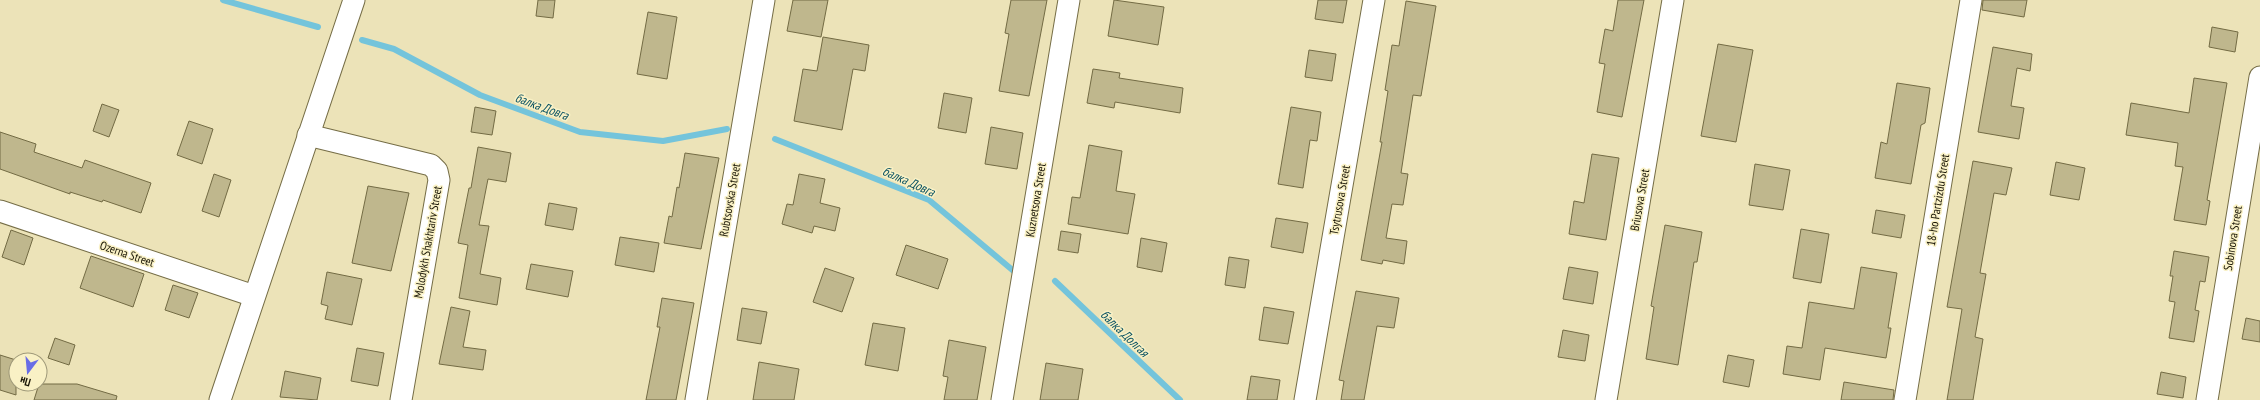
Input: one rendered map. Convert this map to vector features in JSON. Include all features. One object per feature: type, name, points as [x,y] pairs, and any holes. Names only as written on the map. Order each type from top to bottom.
[{"type":"street","points":[[220,400],[354,0]]},
{"type":"street","name":"Rubtsovska Street","points":[[696,400],[764,0]]},
{"type":"street","name":"Kuznetsova Street","points":[[1002,400],[1069,0]]},
{"type":"street","name":"Tsytrusova Street","points":[[1306,400],[1374,0]]},
{"type":"street","name":"Briusova Street","points":[[1606,400],[1673,0]]},
{"type":"street","name":"18-ho Partzizdu Street","points":[[1905,400],[1971,0]]},
{"type":"street","name":"Sobinova Street","points":[[2207,400],[2260,77]]},
{"type":"street","name":"Molodykh Shakhtariv Street","points":[[308,135],[431,164],[437,171],[439,180],[401,400]]},
{"type":"street","name":"Ozerna Street","points":[[0,211],[254,296]]},
{"type":"building","points":[[538,0],[555,0],[553,18],[536,16]]},
{"type":"building","points":[[793,0],[828,0],[821,37],[787,31]]},
{"type":"building","points":[[1011,0],[1047,0],[1029,96],[999,91],[1009,34],[1005,33]]},
{"type":"building","points":[[1114,0],[1164,7],[1158,45],[1108,36]]},
{"type":"building","points":[[1318,0],[1347,0],[1343,23],[1315,19]]},
{"type":"building","points":[[1618,0],[1644,0],[1622,117],[1597,112],[1605,64],[1599,63],[1605,29],[1613,31]]},
{"type":"building","points":[[1983,0],[2027,0],[2024,17],[1982,10]]},
{"type":"building","points":[[1406,1],[1436,6],[1421,96],[1413,95],[1401,173],[1408,174],[1403,205],[1392,204],[1386,238],[1407,241],[1404,264],[1383,260],[1382,264],[1361,260],[1382,142],[1380,142],[1388,91],[1385,90],[1392,45],[1399,46]]},
{"type":"building","points":[[648,12],[677,17],[667,79],[637,74]]},
{"type":"building","points":[[2212,27],[2238,32],[2235,52],[2209,47]]},
{"type":"building","points":[[823,37],[869,45],[865,71],[853,69],[842,130],[794,121],[803,69],[817,71]]},
{"type":"building","points":[[1718,44],[1753,50],[1736,142],[1701,136]]},
{"type":"building","points":[[1993,47],[2032,54],[2030,71],[2017,68],[2011,106],[2024,108],[2019,139],[1978,132]]},
{"type":"building","points":[[1309,50],[1336,54],[1332,81],[1305,77]]},
{"type":"building","points":[[1093,69],[1120,73],[1119,78],[1183,88],[1180,113],[1115,102],[1114,108],[1087,103]]},
{"type":"building","points":[[2194,78],[2227,83],[2207,200],[2210,201],[2206,225],[2174,220],[2183,167],[2175,166],[2178,143],[2126,135],[2131,103],[2189,113]]},
{"type":"building","points":[[1897,83],[1930,88],[1925,123],[1921,125],[1911,184],[1875,178],[1881,142],[1887,144]]},
{"type":"building","points":[[944,93],[972,98],[966,133],[938,128]]},
{"type":"building","points":[[102,104],[119,110],[109,137],[93,131]]},
{"type":"building","points":[[475,107],[496,111],[492,135],[471,132]]},
{"type":"building","points":[[1291,107],[1321,112],[1317,141],[1310,140],[1303,188],[1278,184]]},
{"type":"building","points":[[189,121],[213,129],[202,164],[177,155]]},
{"type":"building","points":[[991,127],[1023,133],[1017,169],[985,164]]},
{"type":"building","points":[[0,132],[36,144],[34,152],[82,168],[85,160],[151,183],[141,213],[103,200],[102,202],[70,192],[70,194],[0,169]]},
{"type":"building","points":[[1089,145],[1122,151],[1116,191],[1135,194],[1128,234],[1068,224],[1072,197],[1080,198]]},
{"type":"building","points":[[478,147],[511,153],[506,182],[488,179],[479,225],[489,226],[480,274],[501,278],[497,305],[459,298],[468,245],[458,243],[469,188],[471,188]]},
{"type":"building","points":[[685,153],[719,158],[701,249],[664,243],[669,216],[672,217],[677,187],[679,188]]},
{"type":"building","points":[[1592,154],[1619,158],[1606,240],[1569,234],[1574,201],[1584,203]]},
{"type":"building","points":[[1973,161],[2012,168],[2006,195],[1994,193],[1980,273],[1986,274],[1975,337],[1983,339],[1973,400],[1947,400],[1962,309],[1947,307]]},
{"type":"building","points":[[2056,162],[2085,168],[2079,200],[2050,195]]},
{"type":"building","points":[[1755,164],[1790,170],[1783,210],[1749,205]]},
{"type":"building","points":[[214,174],[231,180],[219,217],[202,211]]},
{"type":"building","points":[[799,174],[825,179],[820,203],[840,208],[835,231],[814,226],[812,233],[782,224],[787,204],[793,205]]},
{"type":"building","points":[[368,186],[409,193],[391,271],[352,263]]},
{"type":"building","points":[[549,203],[577,208],[573,230],[545,225]]},
{"type":"building","points":[[1876,210],[1905,215],[1901,238],[1872,233]]},
{"type":"building","points":[[1276,218],[1308,223],[1303,253],[1271,247]]},
{"type":"building","points":[[1665,225],[1702,232],[1697,262],[1694,262],[1678,365],[1646,359],[1654,307],[1651,306]]},
{"type":"building","points":[[1801,229],[1829,234],[1821,283],[1793,278]]},
{"type":"building","points":[[11,230],[33,238],[24,265],[2,257]]},
{"type":"building","points":[[1061,231],[1081,234],[1078,253],[1058,250]]},
{"type":"building","points":[[620,237],[659,243],[654,272],[615,265]]},
{"type":"building","points":[[1141,238],[1167,243],[1162,272],[1137,267]]},
{"type":"building","points":[[906,245],[948,259],[938,289],[896,275]]},
{"type":"building","points":[[2174,251],[2209,257],[2205,282],[2200,281],[2195,310],[2199,311],[2194,342],[2169,338],[2175,302],[2169,301],[2173,276],[2170,276]]},
{"type":"building","points":[[91,256],[144,274],[133,307],[80,288]]},
{"type":"building","points":[[1229,257],[1249,260],[1245,288],[1225,285]]},
{"type":"building","points":[[531,264],[573,271],[568,297],[526,289]]},
{"type":"building","points":[[1569,267],[1598,272],[1593,304],[1563,299]]},
{"type":"building","points":[[1861,267],[1897,273],[1888,328],[1891,328],[1886,358],[1825,348],[1820,380],[1783,374],[1787,346],[1802,348],[1809,302],[1854,309]]},
{"type":"building","points":[[825,268],[854,278],[842,312],[813,302]]},
{"type":"building","points":[[327,272],[362,279],[352,325],[325,319],[328,306],[321,304]]},
{"type":"building","points":[[173,285],[198,293],[189,318],[165,310]]},
{"type":"building","points":[[1356,291],[1399,298],[1394,328],[1377,326],[1364,400],[1341,400],[1344,381],[1339,380]]},
{"type":"building","points":[[662,298],[694,303],[676,400],[646,400],[660,327],[657,327]]},
{"type":"building","points":[[451,307],[470,311],[463,347],[486,350],[483,370],[439,364]]},
{"type":"building","points":[[1264,307],[1294,312],[1288,344],[1259,340]]},
{"type":"building","points":[[742,308],[767,312],[761,344],[737,340]]},
{"type":"building","points":[[2246,318],[2260,321],[2260,342],[2242,339]]},
{"type":"building","points":[[873,323],[905,328],[898,371],[865,365]]},
{"type":"building","points":[[1563,330],[1589,335],[1585,361],[1558,357]]},
{"type":"building","points":[[55,338],[75,345],[69,365],[48,358]]},
{"type":"building","points":[[949,340],[986,347],[977,400],[944,400],[948,377],[943,376]]},
{"type":"building","points":[[357,348],[384,353],[378,386],[351,381]]},
{"type":"building","points":[[0,355],[8,358],[8,392],[16,392],[16,395],[0,390]]},
{"type":"building","points":[[1728,355],[1754,360],[1749,387],[1723,382]]},
{"type":"building","points":[[759,362],[799,369],[794,400],[753,400]]},
{"type":"building","points":[[1046,363],[1083,369],[1078,400],[1040,400]]},
{"type":"building","points":[[285,371],[321,378],[317,400],[280,397]]},
{"type":"building","points":[[2161,372],[2186,377],[2183,398],[2157,394]]},
{"type":"building","points":[[1251,376],[1280,380],[1277,400],[1247,400]]},
{"type":"building","points":[[1844,382],[1894,390],[1893,400],[1841,400]]},
{"type":"building","points":[[48,384],[77,384],[117,396],[116,400],[34,400],[36,392],[48,392]]},
{"type":"waterway","name":"балка Довга","points":[[223,0],[318,27]]},
{"type":"waterway","name":"балка Довга","points":[[362,40],[394,49],[480,95],[580,132],[663,141],[727,129]]},
{"type":"waterway","name":"балка Довга","points":[[775,139],[929,200],[1016,273]]},
{"type":"waterway","name":"балка Долгая","points":[[1055,281],[1180,400]]}]
